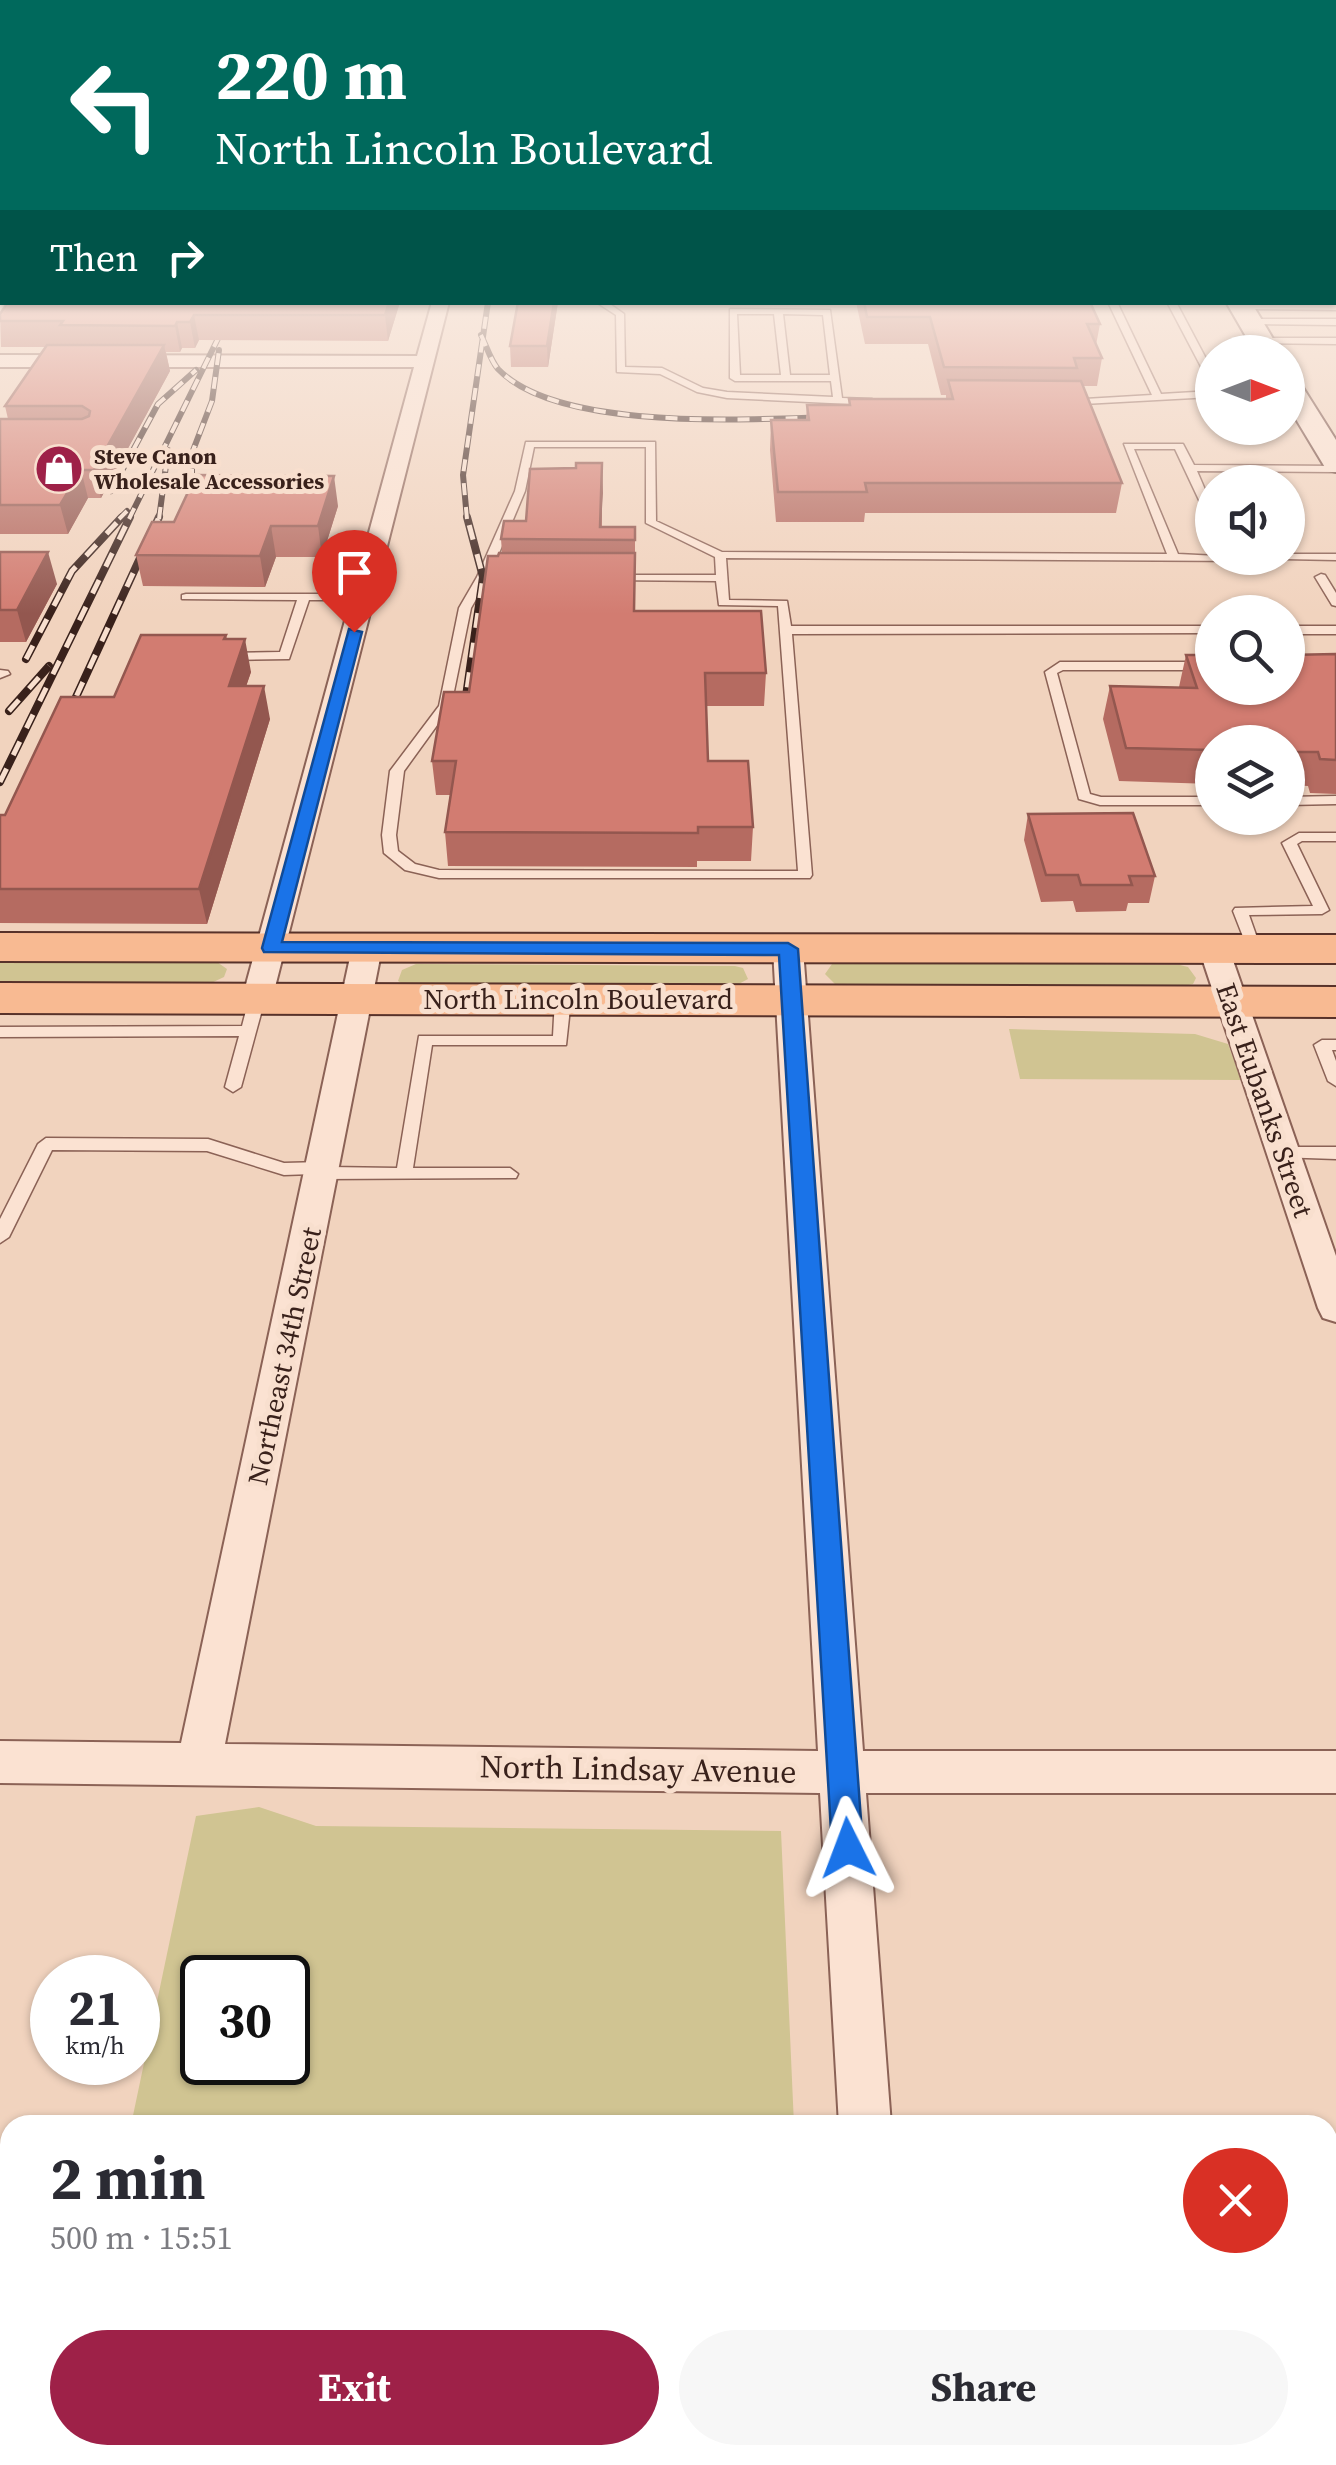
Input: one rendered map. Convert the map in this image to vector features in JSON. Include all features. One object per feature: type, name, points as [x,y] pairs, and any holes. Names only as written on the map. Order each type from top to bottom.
[{"type":"main road","points":[[1305,416],[1336,466]]},
{"type":"main road","name":"North Lincoln Boulevard","points":[[0,947],[1336,950]]},
{"type":"main road","name":"North Lincoln Boulevard","points":[[0,998],[253,1015],[356,999],[1336,1002]]},
{"type":"street","points":[[253,1015],[419,384]]},
{"type":"street","name":"Northeast 34th Street","points":[[199,1764],[367,948]]},
{"type":"street","points":[[788,949],[864,2115]]},
{"type":"street","name":"East Eubanks Street","points":[[1234,949],[1232,1001],[1336,1308]]},
{"type":"street","name":"North Lindsay Avenue","points":[[0,1762],[843,1772],[1336,1772]]},
{"type":"lane","points":[[688,384],[727,395],[888,402]]},
{"type":"lane","points":[[837,384],[838,401]]},
{"type":"lane","points":[[1151,384],[1158,398]]},
{"type":"lane","points":[[1056,403],[1195,395]]},
{"type":"lane","points":[[720,556],[723,603],[783,603],[805,875],[439,874],[410,867],[391,853],[389,834],[397,771],[445,706],[464,608],[484,577],[520,491],[530,444],[652,444],[651,523],[720,556],[1195,558]]},
{"type":"lane","points":[[1174,558],[1128,446],[1179,446],[1195,479]]},
{"type":"lane","points":[[1190,468],[1336,466]]},
{"type":"lane","points":[[1305,557],[1336,557]]},
{"type":"lane","points":[[484,577],[503,578]]},
{"type":"lane","points":[[602,578],[721,578]]},
{"type":"lane","points":[[1322,578],[1336,604]]},
{"type":"lane","points":[[186,598],[364,596]]},
{"type":"lane","points":[[215,656],[285,656],[304,597]]},
{"type":"lane","points":[[786,630],[1195,630]]},
{"type":"lane","points":[[1305,630],[1336,630]]},
{"type":"lane","points":[[1195,666],[1060,666],[1051,672],[1084,796],[1100,802],[1195,801]]},
{"type":"lane","points":[[1305,800],[1336,800]]},
{"type":"lane","points":[[1234,949],[1240,911],[1322,910],[1289,843],[1299,838],[1336,837]]},
{"type":"lane","points":[[1313,893],[1336,896]]},
{"type":"lane","points":[[404,1174],[425,1040],[560,1041],[563,999]]},
{"type":"lane","points":[[0,1032],[253,1015],[233,1087]]},
{"type":"lane","points":[[1336,1045],[1322,1046],[1336,1081]]},
{"type":"lane","points":[[0,1237],[46,1144],[208,1145],[284,1168],[510,1174]]},
{"type":"lane","points":[[1284,1153],[1336,1153]]},
{"type":"shaded area","points":[[0,961],[217,962],[227,969],[224,977],[209,984],[0,984]]},
{"type":"shaded area","points":[[416,964],[735,966],[743,968],[748,979],[733,987],[406,986],[398,981],[402,970]]},
{"type":"shaded area","points":[[832,964],[1180,965],[1188,967],[1196,978],[1193,984],[1184,986],[846,985],[835,984],[825,974]]},
{"type":"shaded area","points":[[1009,1029],[1195,1034],[1228,1044],[1241,1080],[1020,1079]]},
{"type":"shaded area","points":[[259,1807],[316,1826],[781,1831],[794,2115],[133,2115],[139,2085],[160,2085],[160,1987],[196,1816]]},
{"type":"building","points":[[20,384],[142,384],[94,470],[81,470],[60,505],[0,505],[0,419],[82,419],[90,411],[82,406],[5,406]]},
{"type":"building","points":[[949,384],[1082,384],[1122,483],[865,483],[867,492],[778,492],[771,420],[809,420],[807,405],[850,405],[849,399],[953,399]]},
{"type":"building","points":[[576,463],[602,463],[600,527],[635,527],[635,540],[501,539],[504,521],[526,521],[530,469],[576,468]]},
{"type":"building","points":[[196,475],[334,476],[318,526],[271,526],[260,556],[136,555],[152,522],[174,522]]},
{"type":"building","points":[[0,552],[48,552],[17,610],[0,610]]},
{"type":"building","points":[[635,553],[634,611],[761,611],[766,673],[705,673],[708,761],[748,761],[753,827],[698,827],[698,833],[445,832],[456,761],[432,761],[444,692],[469,692],[488,556]]},
{"type":"building","points":[[141,635],[226,635],[224,639],[245,639],[229,686],[264,686],[199,889],[0,889],[0,815],[5,815],[61,697],[114,697]]},
{"type":"building","points":[[1336,654],[1336,760],[1320,759],[1318,752],[1305,752],[1305,725],[1195,725],[1195,750],[1126,748],[1110,686],[1195,688],[1195,705],[1305,705],[1305,655]]},
{"type":"building","points":[[1186,655],[1195,655],[1195,682]]},
{"type":"building","points":[[1133,813],[1155,876],[1129,876],[1132,885],[1081,885],[1078,875],[1046,875],[1028,814]]},
{"type":"railway","points":[[111,491],[158,404],[180,384]]},
{"type":"railway","points":[[129,519],[196,384]]},
{"type":"railway","points":[[192,505],[192,453],[212,401],[214,384]]},
{"type":"railway","points":[[467,519],[463,475],[476,384]]},
{"type":"railway","points":[[519,384],[564,403],[609,412],[707,419],[834,417]]},
{"type":"railway","points":[[159,519],[168,450]]},
{"type":"railway","points":[[119,519],[127,511]]},
{"type":"railway","points":[[26,659],[72,571],[122,517]]},
{"type":"railway","points":[[0,782],[130,517]]},
{"type":"railway","points":[[64,723],[159,517]]},
{"type":"railway","points":[[463,717],[483,577],[467,517]]},
{"type":"railway","points":[[9,711],[49,666]]},
{"type":"place","name":"Steve Canon Wholesale Accessories","points":[[59,469]]},
{"type":"route","points":[[354,632],[271,948],[788,949],[848,1848]]}]
